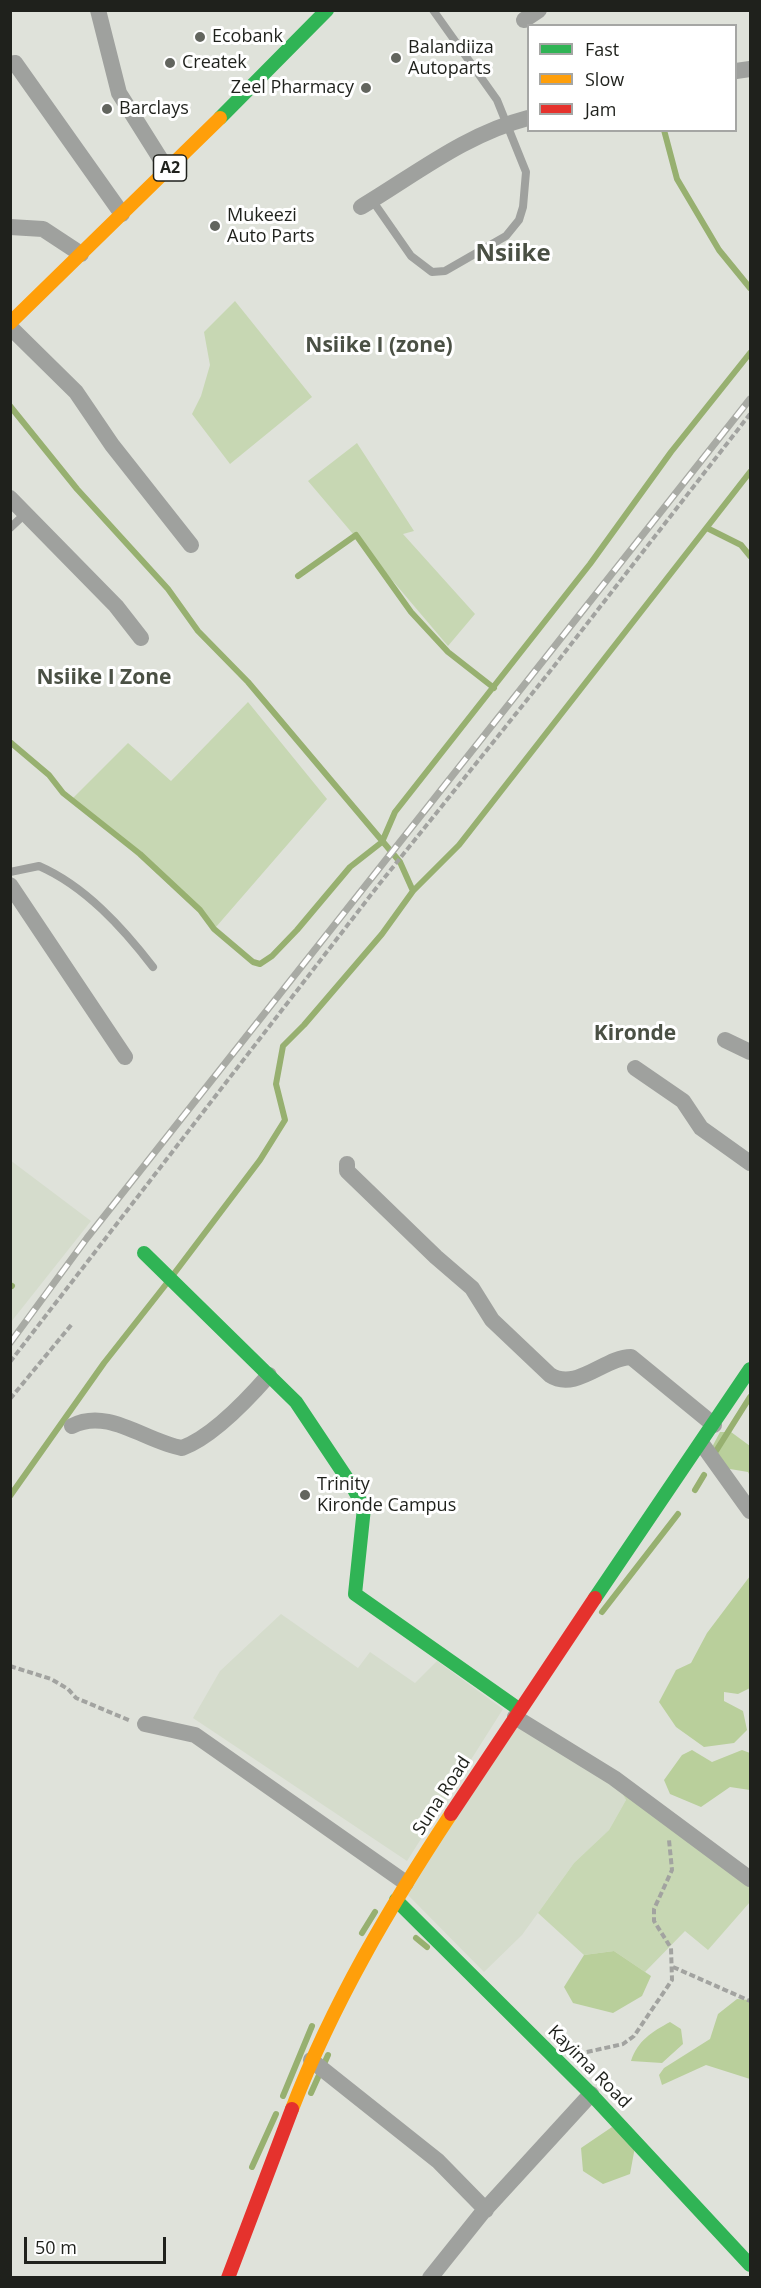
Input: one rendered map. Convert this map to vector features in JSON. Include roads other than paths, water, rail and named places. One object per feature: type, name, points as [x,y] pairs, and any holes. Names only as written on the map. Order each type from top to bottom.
[{"type":"street","points":[[98,10],[119,93],[168,171]]},
{"type":"street","name":"A2","points":[[10,325],[168,171],[327,10]]},
{"type":"street","points":[[524,20],[538,10]]},
{"type":"street","points":[[15,63],[122,214]]},
{"type":"street","points":[[366,203],[453,148],[508,123],[527,118]]},
{"type":"street","points":[[10,227],[43,229],[81,254]]},
{"type":"street","points":[[10,325],[76,392],[112,445],[191,545]]},
{"type":"street","points":[[10,498],[27,512],[116,606],[141,638]]},
{"type":"street","points":[[10,885],[125,1057]]},
{"type":"street","points":[[724,1040],[750,1052]]},
{"type":"street","points":[[635,1068],[683,1101],[701,1128],[750,1163]]},
{"type":"street","points":[[347,1164],[347,1171],[436,1257],[464,1280],[500,1329],[550,1375],[560,1379],[572,1379],[631,1358],[714,1425]]},
{"type":"street","points":[[144,1253],[296,1402],[312,1423],[364,1508],[355,1594],[518,1713],[666,1815],[750,1879]]},
{"type":"street","name":"Suna Road","points":[[228,2277],[311,2060],[351,1977],[406,1883],[518,1713],[702,1444],[750,1369]]},
{"type":"street","points":[[72,1426],[85,1420],[105,1421],[182,1448],[206,1433],[248,1398],[269,1375]]},
{"type":"street","points":[[702,1444],[750,1511]]},
{"type":"street","points":[[145,1724],[195,1735],[406,1883]]},
{"type":"street","name":"Kayima Road","points":[[396,1900],[591,2094],[750,2265]]},
{"type":"street","points":[[311,2060],[438,2161],[486,2210]]},
{"type":"street","points":[[430,2277],[486,2210],[591,2094]]},
{"type":"lane","points":[[366,203],[416,261],[432,272],[445,270],[506,236],[519,220],[523,207],[526,172],[508,123],[497,100],[433,10]]},
{"type":"lane","points":[[10,528],[27,512]]},
{"type":"lane","points":[[10,872],[39,866],[71,885],[103,910],[153,967]]},
{"type":"waterway","points":[[665,132],[677,179],[719,250],[750,288]]},
{"type":"waterway","points":[[10,742],[49,775],[63,793],[140,854],[200,910],[214,929],[253,962],[260,964],[272,956],[297,930],[350,867],[382,842],[395,812],[590,564],[671,452],[750,353]]},
{"type":"waterway","points":[[10,406],[77,489],[168,589],[198,631],[248,682],[400,862],[413,891]]},
{"type":"waterway","points":[[173,1275],[260,1160],[285,1120],[276,1084],[283,1046],[304,1025],[382,934],[413,891],[459,845],[750,472]]},
{"type":"waterway","points":[[707,528],[741,545],[750,556]]},
{"type":"waterway","points":[[298,576],[356,535],[411,612],[448,652],[494,688]]},
{"type":"waterway","points":[[10,1496],[104,1363],[167,1283]]},
{"type":"waterway","points":[[716,1451],[750,1397]]},
{"type":"waterway","points":[[695,1490],[704,1475]]},
{"type":"waterway","points":[[602,1612],[678,1514]]},
{"type":"waterway","points":[[362,1933],[375,1912]]},
{"type":"waterway","points":[[416,1938],[427,1947]]},
{"type":"waterway","points":[[283,2096],[312,2026]]},
{"type":"waterway","points":[[311,2093],[328,2055]]},
{"type":"waterway","points":[[252,2167],[276,2114]]},
{"type":"railway","points":[[10,1343],[87,1238],[750,399]]},
{"type":"place","name":"Ecobank","points":[[200,37]]},
{"type":"place","name":"Balandiiza Autoparts","points":[[396,58]]},
{"type":"place","name":"Createk","points":[[170,63]]},
{"type":"place","name":"Zeel Pharmacy","points":[[366,88]]},
{"type":"place","name":"Barclays","points":[[107,109]]},
{"type":"place","name":"Mukeezi Auto Parts","points":[[215,226]]},
{"type":"place","name":"Trinity Kironde Campus","points":[[305,1495]]},
{"type":"district","name":"Nsiike","points":[[513,254]]},
{"type":"district","name":"Nsiike I (zone)","points":[[379,346]]},
{"type":"district","name":"Nsiike I Zone","points":[[104,678]]},
{"type":"district","name":"Kironde","points":[[635,1034]]}]
